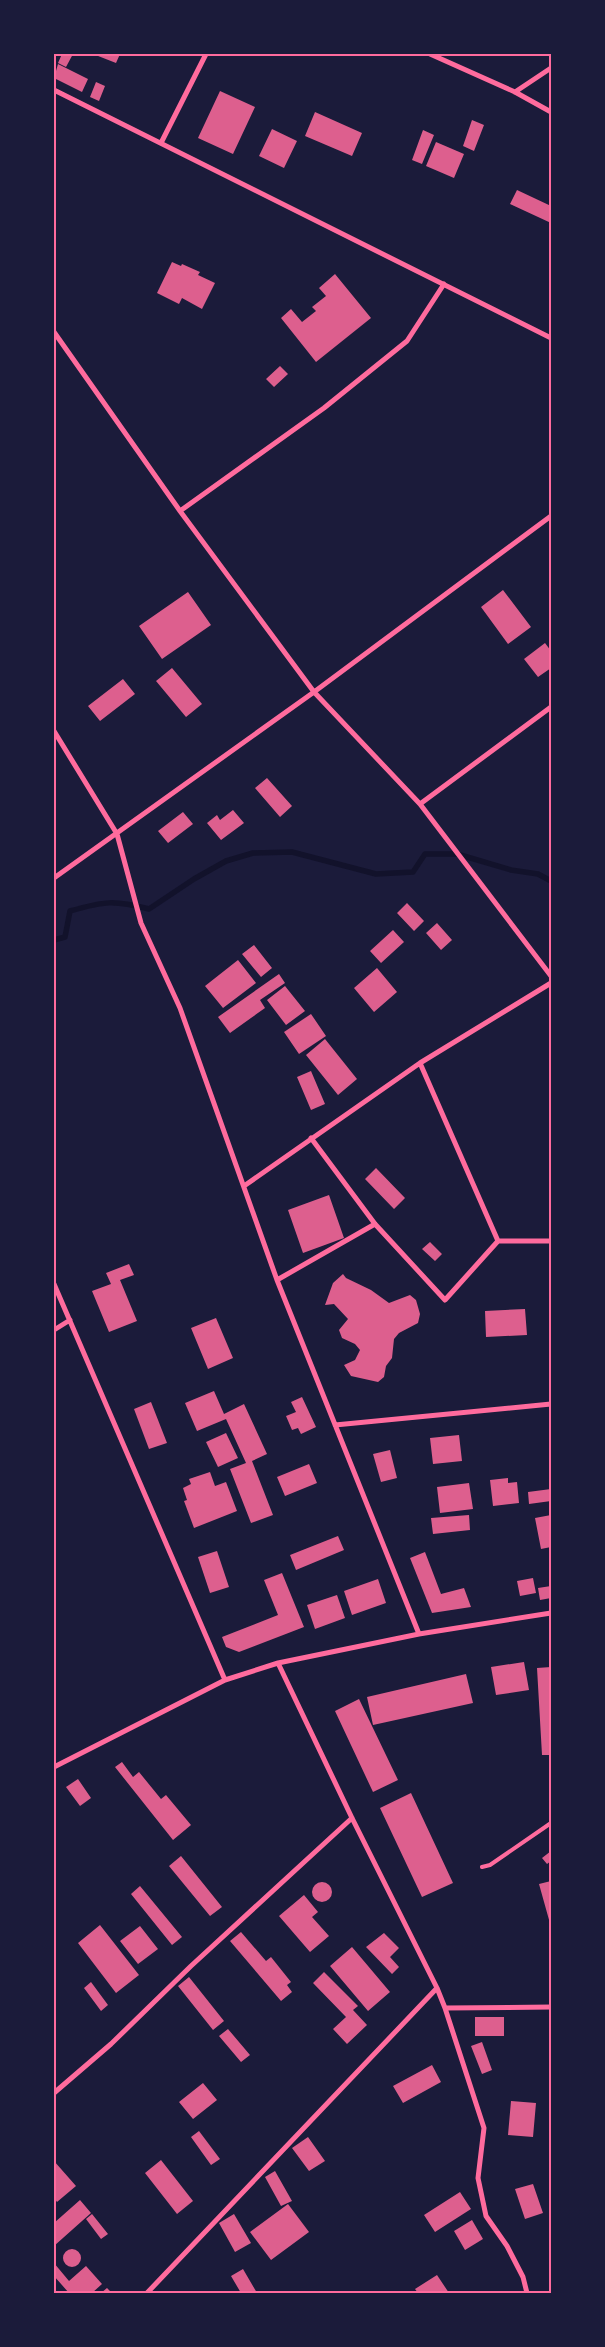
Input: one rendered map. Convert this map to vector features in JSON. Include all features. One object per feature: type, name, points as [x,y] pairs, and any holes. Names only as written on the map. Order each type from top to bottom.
[{"type":"street","points":[[161,143],[206,54]]},
{"type":"street","points":[[430,54],[515,92],[551,112]]},
{"type":"street","points":[[515,92],[551,68]]},
{"type":"street","points":[[54,90],[551,338]]},
{"type":"street","points":[[180,511],[324,408],[407,341],[444,284]]},
{"type":"street","points":[[54,332],[180,511],[314,692],[420,804],[551,976]]},
{"type":"street","points":[[54,878],[314,692],[551,516]]},
{"type":"street","points":[[420,804],[551,707]]},
{"type":"street","points":[[54,731],[117,834],[141,923],[180,1008],[277,1280],[419,1634]]},
{"type":"street","points":[[244,1186],[420,1063],[551,983]]},
{"type":"street","points":[[420,1063],[498,1241]]},
{"type":"street","points":[[311,1138],[375,1224],[445,1300],[498,1241],[551,1241]]},
{"type":"street","points":[[277,1280],[375,1224]]},
{"type":"street","points":[[54,1284],[225,1680]]},
{"type":"street","points":[[54,1330],[70,1320]]},
{"type":"street","points":[[335,1425],[551,1404]]},
{"type":"street","points":[[54,1767],[225,1680],[278,1663],[419,1634],[551,1613]]},
{"type":"street","points":[[278,1663],[352,1818],[437,1988],[445,2008],[484,2128],[478,2178],[486,2216],[507,2246],[522,2278],[526,2293]]},
{"type":"street","points":[[54,2093],[111,2044],[191,1966],[352,1818]]},
{"type":"street","points":[[147,2293],[437,1988]]},
{"type":"street","points":[[445,2008],[551,2007]]},
{"type":"lane","points":[[482,1867],[490,1865],[551,1823]]},
{"type":"building","points":[[62,54],[73,54],[66,67],[58,63]]},
{"type":"building","points":[[93,54],[120,54],[116,63]]},
{"type":"building","points":[[58,64],[88,79],[82,92],[54,78]]},
{"type":"building","points":[[96,82],[105,86],[99,101],[90,97]]},
{"type":"building","points":[[220,91],[255,107],[233,154],[198,138]]},
{"type":"building","points":[[315,112],[362,133],[352,156],[305,136]]},
{"type":"building","points":[[472,120],[484,125],[474,151],[463,146]]},
{"type":"building","points":[[272,129],[297,141],[284,168],[259,156]]},
{"type":"building","points":[[423,130],[434,135],[422,164],[412,160]]},
{"type":"building","points":[[436,142],[464,154],[454,178],[426,166]]},
{"type":"building","points":[[517,190],[551,206],[551,223],[510,204]]},
{"type":"building","points":[[172,262],[200,272],[198,275],[215,283],[202,309],[182,298],[179,304],[157,293]]},
{"type":"building","points":[[335,274],[371,318],[316,362],[281,318],[291,309],[302,322],[316,311],[312,307],[326,296],[319,288]]},
{"type":"building","points":[[280,366],[288,374],[274,387],[266,379]]},
{"type":"building","points":[[503,590],[531,627],[508,644],[481,607]]},
{"type":"building","points":[[188,592],[211,625],[162,659],[139,626]]},
{"type":"building","points":[[545,643],[551,651],[551,668],[538,677],[524,659]]},
{"type":"building","points":[[172,668],[202,704],[186,717],[156,681]]},
{"type":"building","points":[[123,679],[135,694],[100,721],[88,706]]},
{"type":"building","points":[[267,778],[292,806],[280,817],[255,788]]},
{"type":"building","points":[[233,810],[244,823],[221,840],[207,823],[217,815],[220,820]]},
{"type":"building","points":[[183,812],[193,824],[168,843],[158,831]]},
{"type":"building","points":[[407,903],[424,921],[414,931],[397,913]]},
{"type":"building","points":[[437,923],[452,940],[441,950],[426,933]]},
{"type":"building","points":[[393,930],[404,942],[381,963],[370,951]]},
{"type":"building","points":[[254,945],[272,968],[261,977],[242,954]]},
{"type":"building","points":[[238,960],[256,983],[223,1008],[205,986]]},
{"type":"building","points":[[377,968],[397,992],[374,1012],[354,988]]},
{"type":"building","points":[[279,974],[285,983],[260,1000],[265,1008],[230,1033],[218,1017]]},
{"type":"building","points":[[285,986],[305,1011],[286,1025],[267,1000]]},
{"type":"building","points":[[311,1014],[326,1036],[299,1054],[284,1032]]},
{"type":"building","points":[[325,1039],[357,1079],[338,1095],[306,1055]]},
{"type":"building","points":[[311,1071],[325,1104],[311,1110],[297,1077]]},
{"type":"building","points":[[376,1168],[405,1198],[394,1209],[365,1179]]},
{"type":"building","points":[[329,1195],[344,1238],[303,1253],[288,1210]]},
{"type":"building","points":[[430,1242],[442,1254],[435,1261],[422,1249]]},
{"type":"building","points":[[129,1264],[134,1275],[120,1280],[137,1321],[109,1332],[92,1291],[111,1284],[106,1273]]},
{"type":"building","points":[[343,1274],[346,1278],[371,1290],[389,1303],[410,1295],[416,1300],[420,1314],[418,1323],[399,1333],[394,1339],[392,1358],[386,1366],[384,1377],[378,1382],[351,1376],[344,1365],[355,1360],[360,1350],[355,1344],[342,1338],[339,1330],[348,1319],[334,1304],[325,1305],[333,1283]]},
{"type":"building","points":[[525,1309],[527,1335],[486,1337],[485,1311]]},
{"type":"building","points":[[216,1318],[233,1358],[208,1369],[191,1328]]},
{"type":"building","points":[[214,1391],[224,1414],[244,1404],[267,1454],[252,1461],[273,1515],[251,1523],[230,1469],[246,1463],[226,1419],[197,1431],[185,1403]]},
{"type":"building","points":[[302,1397],[316,1427],[301,1434],[298,1428],[292,1430],[286,1416],[296,1412],[291,1402]]},
{"type":"building","points":[[151,1402],[167,1443],[149,1449],[134,1409]]},
{"type":"building","points":[[226,1433],[238,1458],[218,1467],[206,1442]]},
{"type":"building","points":[[459,1435],[462,1461],[433,1464],[430,1438]]},
{"type":"building","points":[[390,1450],[397,1478],[381,1482],[373,1454]]},
{"type":"building","points":[[309,1464],[317,1483],[285,1496],[277,1477]]},
{"type":"building","points":[[210,1472],[215,1486],[226,1482],[237,1511],[194,1528],[184,1501],[187,1500],[183,1488],[191,1484],[189,1479]]},
{"type":"building","points":[[508,1478],[508,1483],[517,1482],[519,1503],[493,1506],[490,1480]]},
{"type":"building","points":[[469,1483],[473,1509],[440,1513],[437,1487]]},
{"type":"building","points":[[551,1489],[551,1501],[529,1504],[528,1492]]},
{"type":"building","points":[[469,1515],[470,1530],[433,1534],[431,1518]]},
{"type":"building","points":[[551,1515],[551,1547],[541,1549],[535,1518]]},
{"type":"building","points":[[338,1536],[344,1550],[296,1570],[290,1555]]},
{"type":"building","points":[[217,1551],[229,1587],[210,1593],[198,1557]]},
{"type":"building","points":[[425,1552],[441,1594],[464,1588],[471,1607],[432,1613],[410,1558]]},
{"type":"building","points":[[282,1573],[304,1627],[239,1652],[226,1647],[222,1637],[278,1615],[264,1580]]},
{"type":"building","points":[[533,1578],[536,1593],[520,1596],[517,1581]]},
{"type":"building","points":[[378,1579],[386,1603],[352,1615],[344,1591]]},
{"type":"building","points":[[551,1586],[551,1598],[540,1600],[538,1588]]},
{"type":"building","points":[[337,1595],[345,1618],[315,1629],[307,1605]]},
{"type":"building","points":[[524,1662],[529,1690],[496,1695],[491,1667]]},
{"type":"building","points":[[551,1667],[551,1755],[542,1755],[537,1668]]},
{"type":"building","points":[[466,1674],[473,1703],[373,1725],[367,1697]]},
{"type":"building","points":[[359,1699],[398,1780],[373,1792],[335,1711]]},
{"type":"building","points":[[122,1762],[133,1777],[139,1772],[161,1799],[166,1795],[191,1825],[173,1840],[115,1767]]},
{"type":"building","points":[[78,1779],[91,1798],[80,1806],[66,1787]]},
{"type":"building","points":[[411,1793],[453,1883],[422,1897],[380,1808]]},
{"type":"building","points":[[551,1851],[551,1861],[547,1864],[542,1858]]},
{"type":"building","points":[[181,1856],[222,1907],[210,1916],[169,1866]]},
{"type":"building","points":[[551,1881],[551,1927],[539,1884]]},
{"type":"building","points":[[318,1882],[326,1882],[332,1888],[332,1896],[326,1902],[318,1902],[312,1896],[312,1888]]},
{"type":"building","points":[[140,1886],[182,1937],[172,1945],[131,1894]]},
{"type":"building","points":[[304,1895],[318,1912],[312,1917],[329,1936],[310,1952],[279,1916]]},
{"type":"building","points":[[100,1925],[139,1975],[116,1993],[78,1943]]},
{"type":"building","points":[[140,1926],[158,1949],[138,1964],[120,1941]]},
{"type":"building","points":[[241,1932],[266,1961],[271,1957],[291,1982],[287,1985],[292,1992],[281,2001],[230,1941]]},
{"type":"building","points":[[384,1933],[399,1948],[390,1957],[399,1967],[392,1974],[366,1947]]},
{"type":"building","points":[[352,1947],[390,1992],[368,2011],[330,1966]]},
{"type":"building","points":[[324,1972],[358,2006],[353,2010],[367,2025],[347,2044],[333,2029],[346,2017],[313,1983]]},
{"type":"building","points":[[189,1977],[224,2021],[213,2030],[178,1986]]},
{"type":"building","points":[[91,1982],[108,2005],[101,2011],[84,1988]]},
{"type":"building","points":[[475,2017],[504,2017],[504,2036],[475,2036]]},
{"type":"building","points":[[228,2029],[250,2055],[241,2062],[219,2036]]},
{"type":"building","points":[[482,2042],[492,2070],[482,2074],[471,2046]]},
{"type":"building","points":[[432,2065],[441,2082],[403,2103],[393,2086]]},
{"type":"building","points":[[203,2083],[217,2100],[193,2119],[179,2102]]},
{"type":"building","points":[[511,2101],[536,2103],[533,2137],[508,2135]]},
{"type":"building","points":[[199,2131],[220,2159],[211,2165],[191,2137]]},
{"type":"building","points":[[308,2137],[325,2161],[309,2171],[292,2148]]},
{"type":"building","points":[[161,2160],[193,2201],[177,2214],[145,2173]]},
{"type":"building","points":[[54,2161],[76,2186],[57,2202],[54,2198]]},
{"type":"building","points":[[275,2171],[292,2201],[281,2206],[265,2177]]},
{"type":"building","points":[[533,2184],[543,2213],[525,2219],[515,2189]]},
{"type":"building","points":[[460,2192],[471,2209],[435,2232],[424,2215]]},
{"type":"building","points":[[80,2200],[91,2213],[54,2246],[54,2223]]},
{"type":"building","points":[[288,2204],[309,2232],[271,2260],[250,2232]]},
{"type":"building","points":[[92,2214],[108,2234],[101,2239],[86,2219]]},
{"type":"building","points":[[234,2214],[251,2243],[235,2252],[219,2223]]},
{"type":"building","points":[[472,2220],[483,2239],[465,2250],[454,2231]]},
{"type":"building","points":[[68,2249],[76,2249],[81,2254],[79,2265],[68,2267],[63,2262],[63,2254]]},
{"type":"building","points":[[54,2263],[69,2281],[86,2266],[102,2284],[92,2293],[69,2293],[54,2276]]},
{"type":"building","points":[[243,2269],[257,2293],[241,2293],[231,2276]]},
{"type":"building","points":[[437,2275],[449,2293],[418,2293],[415,2289]]},
{"type":"building","points":[[107,2288],[112,2293],[101,2293]]},
{"type":"waterway","points":[[54,940],[65,937],[70,911],[92,905],[110,903],[127,904],[149,909],[194,879],[226,861],[253,853],[292,852],[376,874],[413,872],[425,854],[457,854],[511,870],[538,874],[551,881]]}]
